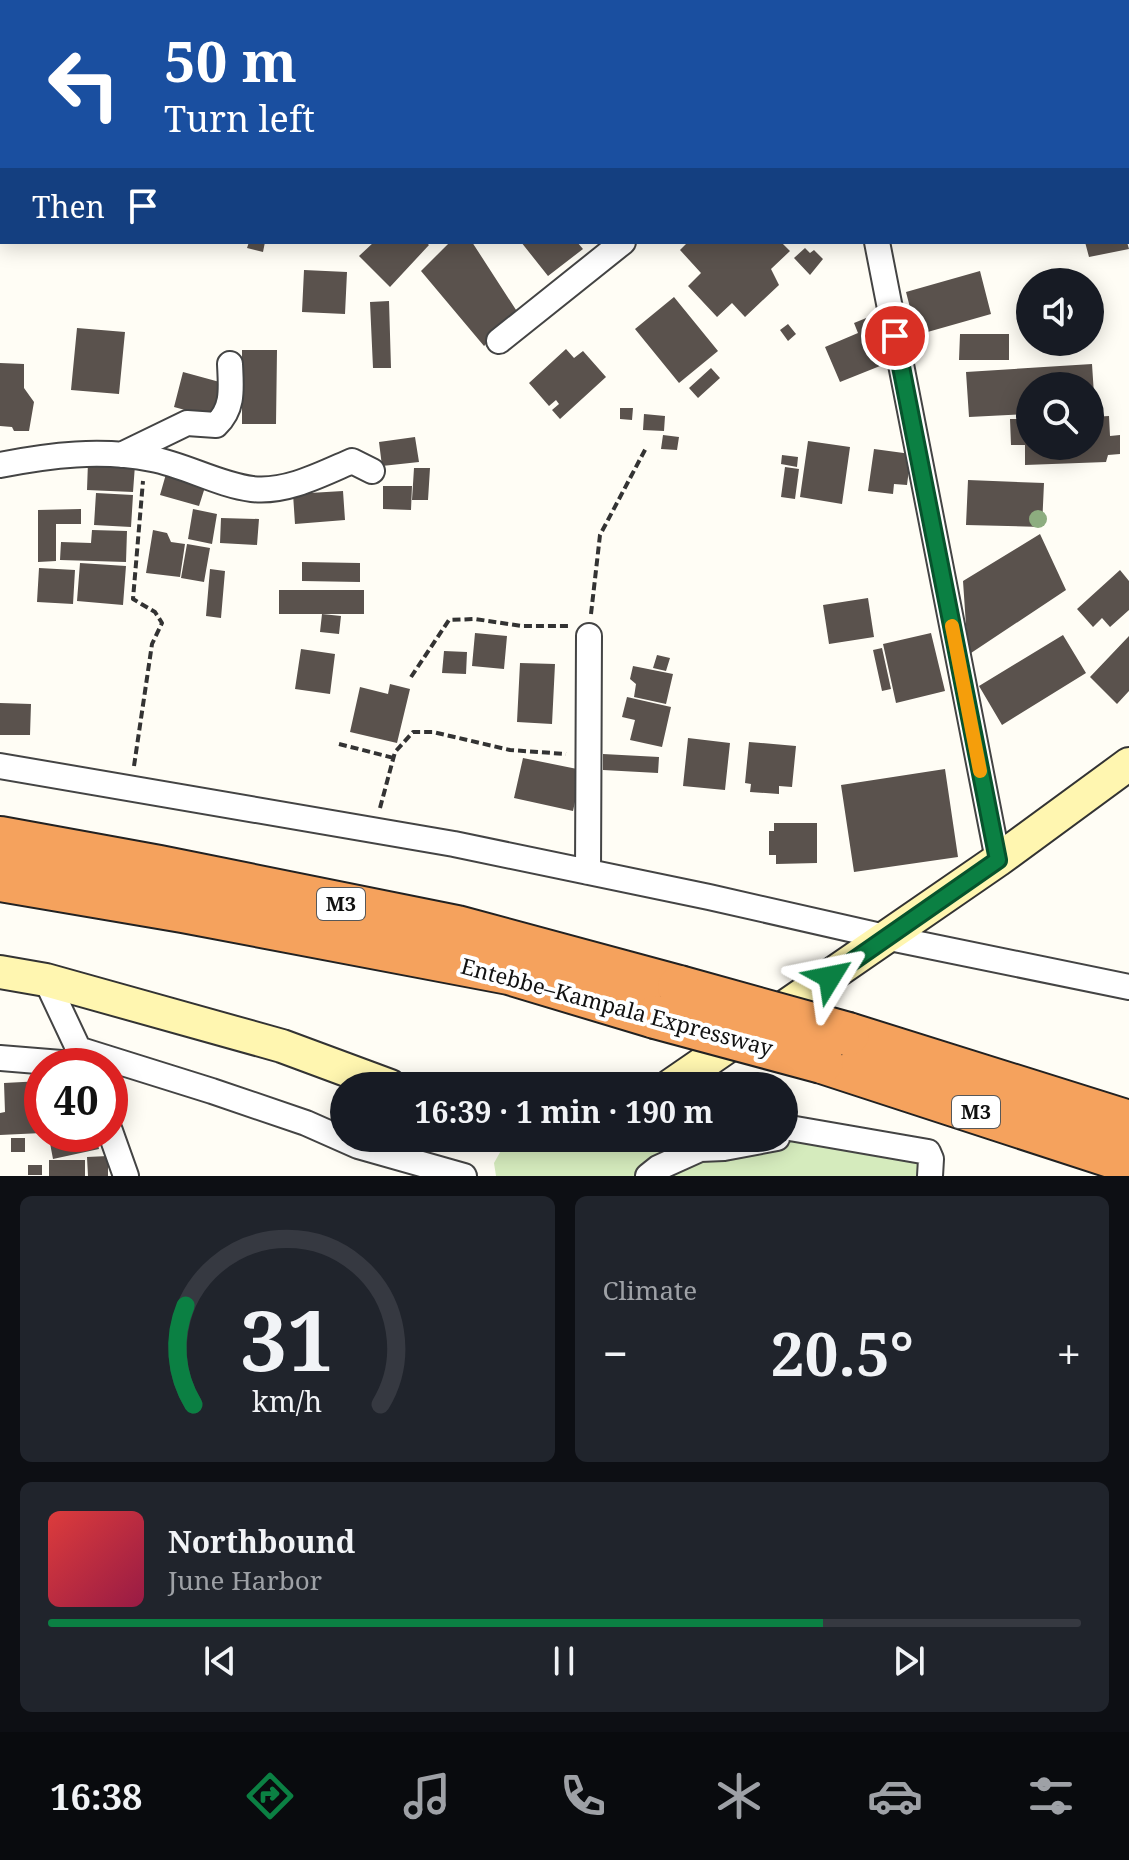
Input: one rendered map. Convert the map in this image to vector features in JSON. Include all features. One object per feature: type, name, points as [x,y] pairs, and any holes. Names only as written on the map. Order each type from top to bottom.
[{"type":"highway","name":"Entebbe–Kampala Expressway","points":[[0,838],[457,927],[667,1002],[1129,1122]]},
{"type":"highway","name":"Entebbe–Kampala Expressway","points":[[0,880],[183,911],[667,1002]]},
{"type":"highway","name":"Entebbe–Kampala Expressway","points":[[835,1048],[1129,1162]]},
{"type":"street","points":[[499,341],[620,244]]},
{"type":"street","points":[[877,244],[998,860]]},
{"type":"street","points":[[130,456],[187,423],[216,425],[227,414],[229,406],[230,364]]},
{"type":"street","points":[[0,465],[87,453],[130,456],[153,459],[252,489],[284,487],[352,461],[372,471]]},
{"type":"street","points":[[588,872],[590,631]]},
{"type":"street","points":[[690,1072],[998,860],[1129,764]]},
{"type":"street","points":[[0,766],[374,830],[588,872],[1129,987]]},
{"type":"street","points":[[0,972],[46,980],[282,1046],[352,1072]]},
{"type":"street","points":[[46,980],[79,1048]]},
{"type":"street","points":[[0,1058],[24,1059]]},
{"type":"street","points":[[128,1072],[293,1119],[358,1146],[464,1176]]},
{"type":"street","points":[[798,1130],[928,1152],[931,1159],[930,1176]]},
{"type":"street","points":[[798,1134],[809,1132]]},
{"type":"street","points":[[117,1152],[126,1176]]},
{"type":"street","points":[[648,1176],[693,1152]]},
{"type":"path","points":[[411,677],[449,620],[475,619],[590,631],[600,535],[646,448]]},
{"type":"path","points":[[130,456],[144,470],[133,599],[155,612],[162,623],[152,644],[130,788]]},
{"type":"path","points":[[374,830],[395,752],[413,732],[433,732],[510,750],[588,755]]},
{"type":"path","points":[[339,744],[394,758]]},
{"type":"green space","points":[[798,1140],[929,1156],[928,1176],[496,1176],[494,1163],[500,1152],[798,1152]]},
{"type":"building","points":[[248,244],[265,244],[263,252],[247,248]]},
{"type":"building","points":[[372,244],[429,245],[390,287],[359,256]]},
{"type":"building","points":[[448,244],[473,244],[518,313],[484,346],[421,271]]},
{"type":"building","points":[[523,244],[579,244],[583,249],[548,276]]},
{"type":"building","points":[[686,244],[783,244],[790,251],[771,269],[779,285],[745,317],[732,303],[717,317],[688,286],[701,273],[680,250]]},
{"type":"building","points":[[1086,244],[1128,244],[1129,249],[1089,257]]},
{"type":"building","points":[[805,248],[810,253],[814,250],[823,259],[810,275],[794,258]]},
{"type":"building","points":[[304,270],[347,272],[345,314],[302,312]]},
{"type":"building","points":[[980,271],[991,314],[917,335],[906,292]]},
{"type":"building","points":[[674,297],[718,351],[679,383],[635,329]]},
{"type":"building","points":[[389,301],[391,368],[373,368],[370,302]]},
{"type":"building","points":[[876,314],[895,360],[840,382],[825,347],[858,333],[854,323]]},
{"type":"building","points":[[788,324],[796,334],[788,341],[780,330]]},
{"type":"building","points":[[77,328],[125,332],[119,394],[71,390]]},
{"type":"building","points":[[960,334],[1009,334],[1009,360],[959,360]]},
{"type":"building","points":[[566,349],[574,358],[583,351],[606,377],[560,419],[552,410],[559,404],[556,400],[549,406],[529,383]]},
{"type":"building","points":[[242,350],[277,350],[276,424],[242,424]]},
{"type":"building","points":[[0,363],[24,364],[24,388],[34,402],[29,431],[14,431],[12,427],[0,426]]},
{"type":"building","points":[[1092,364],[1093,372],[1016,372],[1016,415],[969,417],[966,372]]},
{"type":"building","points":[[711,368],[720,378],[698,398],[689,388]]},
{"type":"building","points":[[183,372],[227,384],[218,419],[174,407]]},
{"type":"building","points":[[620,408],[633,408],[632,420],[620,419]]},
{"type":"building","points":[[644,414],[665,416],[664,431],[643,430]]},
{"type":"building","points":[[1104,416],[1109,416],[1110,436],[1120,435],[1120,454],[1108,455],[1106,462],[1025,465],[1025,460],[1104,460]]},
{"type":"building","points":[[1010,419],[1016,419],[1016,445],[1011,445]]},
{"type":"building","points":[[663,435],[679,437],[677,450],[661,449]]},
{"type":"building","points":[[415,437],[419,462],[382,466],[379,442]]},
{"type":"building","points":[[808,441],[850,447],[842,504],[800,497]]},
{"type":"building","points":[[874,449],[911,454],[907,485],[894,484],[893,494],[868,491]]},
{"type":"building","points":[[782,455],[798,457],[797,467],[781,464]]},
{"type":"building","points":[[88,462],[135,465],[133,492],[87,490]]},
{"type":"building","points":[[785,467],[799,469],[795,499],[781,497]]},
{"type":"building","points":[[414,468],[430,468],[428,500],[412,500]]},
{"type":"building","points":[[166,474],[206,484],[199,506],[160,495]]},
{"type":"building","points":[[968,480],[1044,483],[1042,527],[966,525]]},
{"type":"building","points":[[383,486],[412,486],[411,510],[383,509]]},
{"type":"building","points":[[343,491],[345,520],[295,524],[293,494]]},
{"type":"building","points":[[96,493],[133,495],[131,527],[94,525]]},
{"type":"building","points":[[81,509],[81,524],[56,524],[56,561],[38,562],[38,510]]},
{"type":"building","points":[[193,509],[217,514],[212,544],[188,539]]},
{"type":"building","points":[[221,518],[259,519],[257,545],[220,543]]},
{"type":"building","points":[[92,530],[127,531],[126,562],[60,560],[61,542],[91,543]]},
{"type":"building","points":[[153,530],[167,533],[171,542],[185,544],[180,577],[146,573]]},
{"type":"building","points":[[1040,534],[1066,590],[968,655],[963,581]]},
{"type":"building","points":[[187,544],[210,548],[204,582],[181,578]]},
{"type":"building","points":[[302,562],[360,563],[360,582],[302,581]]},
{"type":"building","points":[[80,563],[126,566],[123,605],[77,601]]},
{"type":"building","points":[[39,568],[75,570],[73,604],[37,602]]},
{"type":"building","points":[[210,569],[225,571],[221,618],[206,616]]},
{"type":"building","points":[[1120,570],[1129,581],[1129,610],[1110,627],[1102,618],[1093,627],[1077,609]]},
{"type":"building","points":[[279,590],[364,590],[364,614],[279,614]]},
{"type":"building","points":[[868,598],[874,637],[829,644],[823,605]]},
{"type":"building","points":[[322,614],[341,616],[339,634],[320,632]]},
{"type":"building","points":[[475,633],[507,636],[504,669],[472,666]]},
{"type":"building","points":[[931,633],[945,691],[896,703],[883,644]]},
{"type":"building","points":[[1063,635],[1086,673],[1002,725],[979,686]]},
{"type":"building","points":[[1129,636],[1129,691],[1117,704],[1090,677]]},
{"type":"building","points":[[882,648],[891,689],[882,691],[873,650]]},
{"type":"building","points":[[301,649],[335,654],[330,694],[295,689]]},
{"type":"building","points":[[444,651],[467,652],[466,674],[442,673]]},
{"type":"building","points":[[657,655],[670,658],[666,671],[653,668]]},
{"type":"building","points":[[520,663],[555,664],[552,724],[517,722]]},
{"type":"building","points":[[633,666],[673,674],[666,704],[634,697],[636,684],[630,679]]},
{"type":"building","points":[[390,684],[410,689],[397,743],[350,732],[360,687],[388,694]]},
{"type":"building","points":[[627,697],[671,707],[662,747],[630,740],[635,720],[622,717]]},
{"type":"building","points":[[0,703],[31,704],[30,735],[0,735]]},
{"type":"building","points":[[688,738],[730,743],[725,790],[683,786]]},
{"type":"building","points":[[749,742],[796,746],[792,787],[779,786],[779,794],[750,792],[751,784],[745,783]]},
{"type":"building","points":[[603,754],[659,757],[658,773],[603,770]]},
{"type":"building","points":[[523,758],[582,770],[573,811],[514,798]]},
{"type":"building","points":[[945,769],[958,857],[854,872],[841,785]]},
{"type":"building","points":[[774,823],[817,823],[817,863],[776,864],[776,855],[769,855],[769,831],[774,831]]},
{"type":"building","points":[[24,1082],[24,1134],[0,1135],[0,1113],[5,1112],[4,1083]]},
{"type":"building","points":[[11,1138],[24,1138],[24,1152],[11,1152]]},
{"type":"building","points":[[52,1152],[85,1152],[53,1159]]},
{"type":"building","points":[[108,1156],[108,1176],[88,1176],[87,1157]]},
{"type":"building","points":[[49,1160],[85,1160],[85,1176],[49,1176]]},
{"type":"building","points":[[28,1165],[42,1165],[42,1175],[28,1175]]},
{"type":"slow traffic","points":[[952,626],[980,771]]},
{"type":"route","points":[[830,977],[998,860],[895,336]]}]
